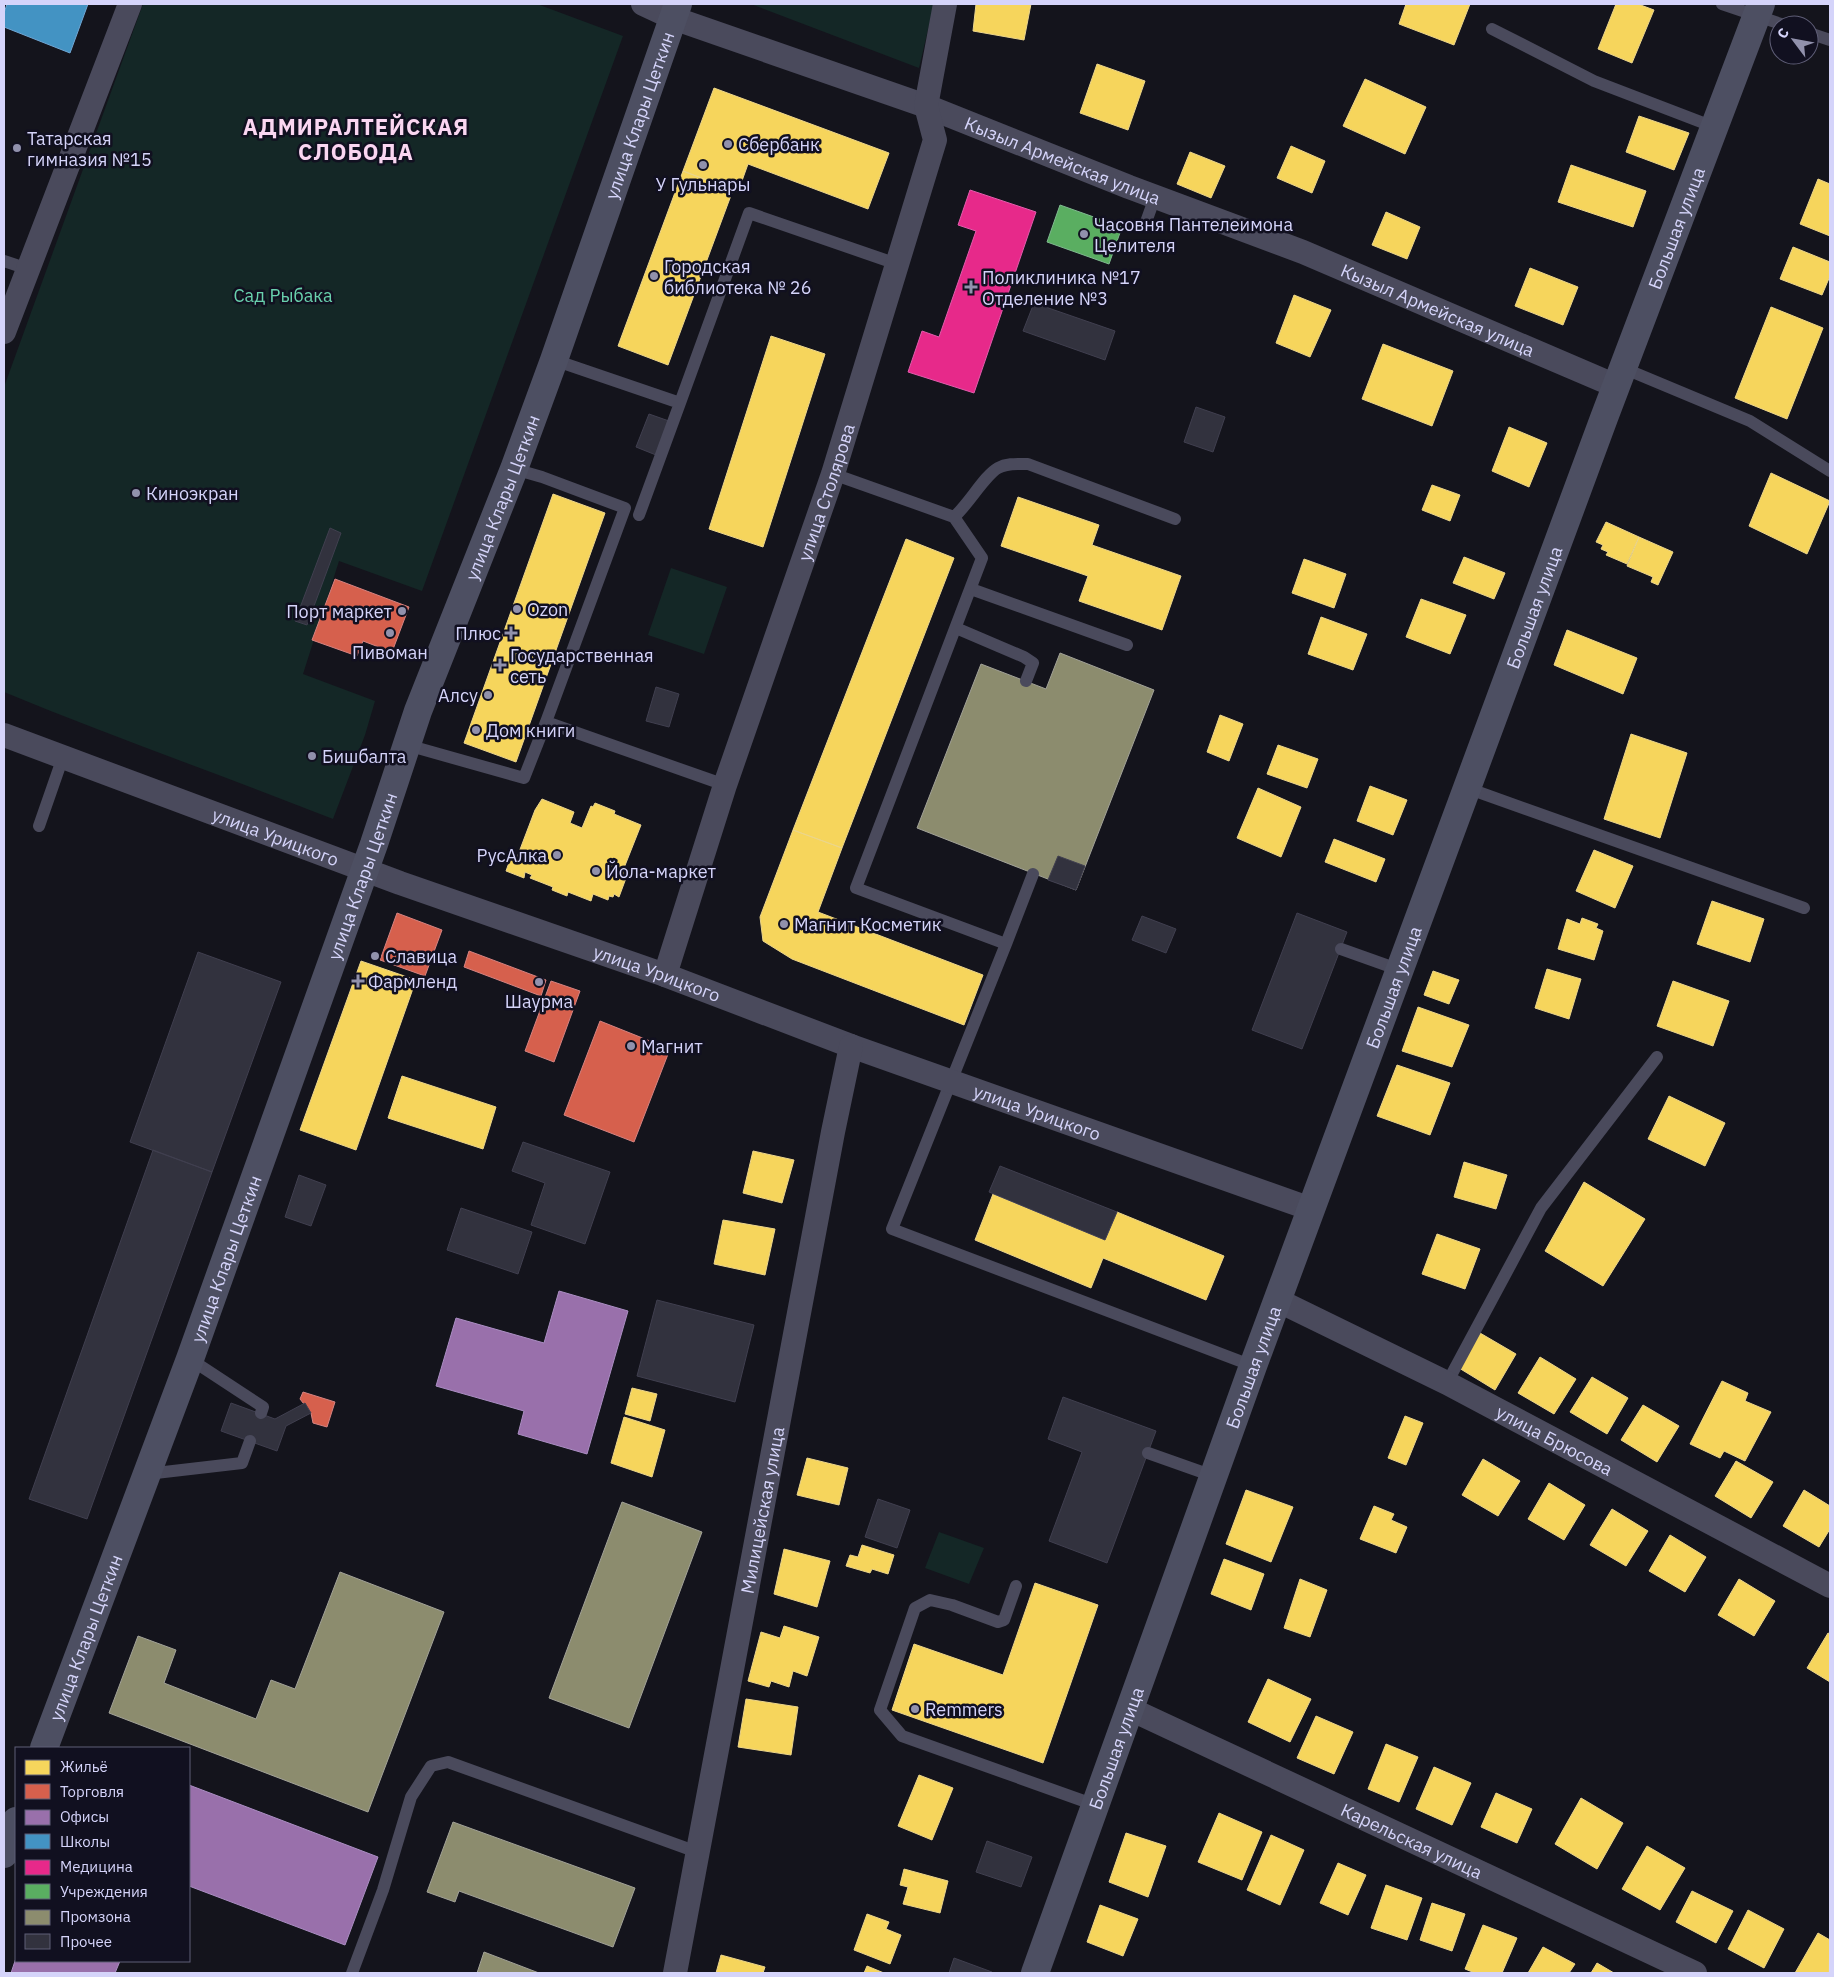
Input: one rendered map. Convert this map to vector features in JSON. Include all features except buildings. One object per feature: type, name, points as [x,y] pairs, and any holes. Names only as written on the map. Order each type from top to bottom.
[{"type":"street","points":[[4,332],[130,4]]},
{"type":"street","name":"Кызыл Армейская улица","points":[[643,4],[675,11],[926,106],[1619,377]]},
{"type":"street","name":"улица Столярова","points":[[666,976],[725,786],[833,474],[935,140],[926,106],[945,4]]},
{"type":"street","name":"Большая улица","points":[[1035,1973],[1277,1300],[1619,377],[1758,10]]},
{"type":"street","name":"улица Клары Цеткин","points":[[44,1747],[190,1359],[364,869],[418,711],[514,469],[554,360],[675,11]]},
{"type":"street","name":"улица Урицкого","points":[[4,735],[364,869],[666,976],[851,1046],[1311,1209]]},
{"type":"street","name":"Милицейская улица","points":[[675,1973],[833,1132],[851,1046]]},
{"type":"street","name":"улица Брюсова","points":[[1277,1300],[1447,1383],[1830,1586]]},
{"type":"street","name":"Карельская улица","points":[[1130,1709],[1695,1973]]},
{"type":"street","points":[[4,1854],[15,1824]]},
{"type":"lane","points":[[1722,4],[1758,10],[1769,16]]},
{"type":"lane","points":[[1492,29],[1594,81],[1714,127]]},
{"type":"lane","points":[[1146,222],[1155,197]]},
{"type":"lane","points":[[639,515],[749,212],[897,264]]},
{"type":"lane","points":[[4,261],[28,269]]},
{"type":"lane","points":[[554,360],[680,403]]},
{"type":"lane","points":[[1619,377],[1750,421],[1830,471]]},
{"type":"lane","points":[[954,517],[964,508],[980,486],[996,469],[1011,464],[1028,464],[1175,519]]},
{"type":"lane","points":[[407,745],[524,778],[546,722],[625,508],[542,477],[514,469]]},
{"type":"lane","points":[[833,474],[954,517],[982,558],[856,888],[1006,944]]},
{"type":"lane","points":[[971,588],[1127,645]]},
{"type":"lane","points":[[956,628],[1033,663],[1026,681]]},
{"type":"lane","points":[[546,722],[725,786]]},
{"type":"lane","points":[[39,826],[63,757]]},
{"type":"lane","points":[[1467,788],[1804,908]]},
{"type":"lane","points":[[1033,874],[892,1229],[1253,1366]]},
{"type":"lane","points":[[1341,949],[1400,970]]},
{"type":"lane","points":[[1447,1383],[1540,1208],[1658,1056]]},
{"type":"lane","points":[[190,1359],[263,1407],[261,1413]]},
{"type":"lane","points":[[147,1474],[242,1464],[250,1441]]},
{"type":"lane","points":[[1148,1453],[1214,1476]]},
{"type":"lane","points":[[1016,1586],[1004,1620],[998,1622],[952,1605],[930,1600],[915,1608],[880,1710],[902,1736],[1095,1805]]},
{"type":"lane","points":[[352,1973],[383,1890],[411,1797],[431,1766],[448,1762],[697,1852]]},
{"type":"green space","name":"Сад Рыбака","points":[[143,4],[537,4],[623,36],[422,591],[339,561],[303,674],[375,701],[365,735],[333,819],[4,692],[4,387]]},
{"type":"green space","points":[[751,4],[934,4],[919,68]]},
{"type":"green space","points":[[671,568],[727,587],[704,654],[648,635]]},
{"type":"green space","points":[[939,1532],[984,1548],[969,1584],[925,1568]]},
{"type":"place","name":"Сбербанк","points":[[728,144]]},
{"type":"place","name":"Татарская гимназия №15","points":[[17,148]]},
{"type":"place","name":"У Гульнары","points":[[703,165]]},
{"type":"place","name":"Часовня Пантелеимона Целителя","points":[[1084,234]]},
{"type":"place","name":"Городская библиотека № 26","points":[[654,276]]},
{"type":"place","name":"Поликлиника №17 Отделение №3","points":[[971,287]]},
{"type":"place","name":"Киноэкран","points":[[136,493]]},
{"type":"place","name":"Ozon","points":[[517,609]]},
{"type":"place","name":"Порт маркет","points":[[402,611]]},
{"type":"place","name":"Пивоман","points":[[390,633]]},
{"type":"place","name":"Плюс","points":[[511,633]]},
{"type":"place","name":"Государственная сеть","points":[[500,665]]},
{"type":"place","name":"Алсу","points":[[488,695]]},
{"type":"place","name":"Дом книги","points":[[476,730]]},
{"type":"place","name":"Бишбалта","points":[[312,756]]},
{"type":"place","name":"РусАлка","points":[[557,855]]},
{"type":"place","name":"Йола-маркет","points":[[596,871]]},
{"type":"place","name":"Магнит Косметик","points":[[784,924]]},
{"type":"place","name":"Славица","points":[[375,956]]},
{"type":"place","name":"Фармленд","points":[[358,981]]},
{"type":"place","name":"Шаурма","points":[[539,982]]},
{"type":"place","name":"Магнит","points":[[631,1046]]},
{"type":"place","name":"Remmers","points":[[915,1709]]},
{"type":"district","name":"АДМИРАЛТЕЙСКАЯ СЛОБОДА","points":[[356,138]]}]
